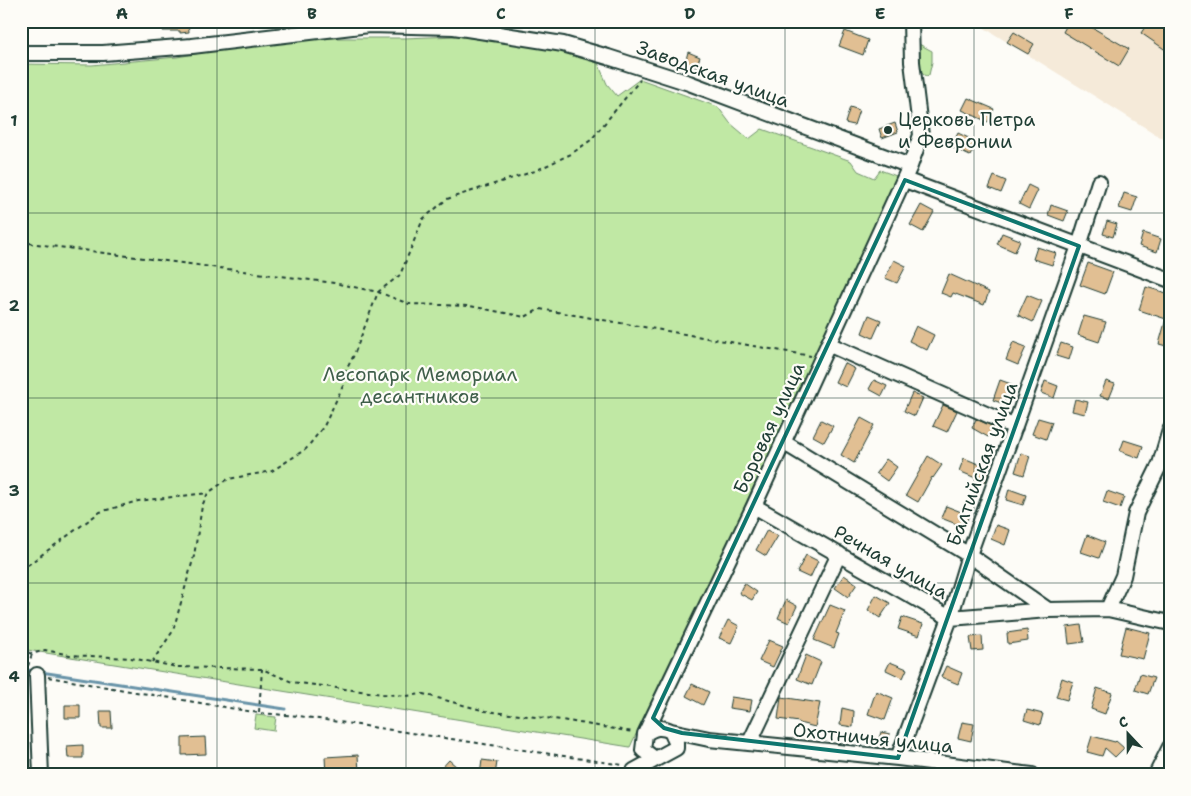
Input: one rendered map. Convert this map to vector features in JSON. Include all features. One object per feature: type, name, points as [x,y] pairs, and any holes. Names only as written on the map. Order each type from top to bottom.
[{"type":"street","name":"Боровая улица","points":[[646,734],[754,506],[904,180],[922,135],[912,62],[911,21]]},
{"type":"street","name":"Заводская улица","points":[[21,53],[103,53],[192,46],[370,23],[455,24],[563,44],[608,57],[689,83],[910,166]]},
{"type":"street","points":[[904,180],[1170,280]]},
{"type":"street","name":"Балтийская улица","points":[[898,758],[950,618],[969,555],[1079,246],[1099,182]]},
{"type":"street","points":[[828,344],[1015,427]]},
{"type":"street","points":[[1108,609],[1123,576],[1136,513],[1165,465],[1170,430]]},
{"type":"street","points":[[782,442],[969,555],[1048,610]]},
{"type":"street","name":"Речная улица","points":[[754,506],[950,618],[1048,610],[1108,609],[1170,623]]},
{"type":"street","points":[[750,742],[839,554]]},
{"type":"street","points":[[37,675],[41,775]]},
{"type":"street","points":[[632,773],[676,748],[676,742],[668,729],[654,718]]},
{"type":"street","points":[[632,773],[643,750],[646,734],[656,728],[668,729]]},
{"type":"street","name":"Охотничья улица","points":[[668,729],[709,739],[898,758],[1032,775]]},
{"type":"street","name":"Охотничья улица","points":[[676,748],[709,739]]},
{"type":"street","points":[[1156,775],[1170,747]]},
{"type":"street","points":[[643,750],[655,759]]},
{"type":"path","points":[[21,570],[100,512],[138,501],[208,493],[228,479],[272,471],[306,450],[324,426],[343,386],[344,374],[354,355],[378,292],[400,275],[423,218],[447,199],[535,171],[571,154],[591,140],[647,70]]},
{"type":"path","points":[[21,242],[334,283],[378,292],[409,304],[470,306],[524,317],[540,309],[806,354],[821,359]]},
{"type":"path","points":[[152,662],[172,631],[194,556],[202,506],[208,493]]},
{"type":"path","points":[[21,649],[32,654],[45,650],[70,655],[131,658],[177,667],[262,669],[292,682],[382,694],[407,696],[423,694],[486,711],[562,720],[646,734]]},
{"type":"path","points":[[259,712],[262,669]]},
{"type":"path","points":[[37,675],[259,712],[299,716],[622,764],[632,773]]},
{"type":"highlighted area","points":[[905,180],[1079,246],[898,758],[682,733],[664,728],[653,718]]},
{"type":"shaded area","points":[[979,21],[1170,21],[1170,143],[978,24]]},
{"type":"green space","name":"Лесопарк Мемориал десантников","points":[[457,36],[595,56],[607,84],[617,96],[640,79],[718,107],[730,123],[749,139],[762,129],[851,161],[858,171],[874,178],[880,170],[899,177],[751,492],[655,707],[645,715],[630,747],[21,649],[21,64],[92,65],[177,57],[243,46],[324,38]]},
{"type":"green space","points":[[917,43],[932,51],[929,75],[926,76],[922,74],[918,67]]},
{"type":"green space","points":[[256,715],[276,717],[274,731],[254,728]]},
{"type":"building","points":[[163,21],[188,21],[189,32],[163,31]]},
{"type":"building","points":[[1069,21],[1081,21],[1129,49],[1119,66],[1063,32]]},
{"type":"building","points":[[1149,21],[1153,21],[1170,33],[1170,53],[1141,33]]},
{"type":"building","points":[[845,31],[868,40],[863,55],[839,46]]},
{"type":"building","points":[[1014,32],[1034,44],[1028,54],[1007,42]]},
{"type":"building","points":[[688,52],[700,57],[696,67],[685,63]]},
{"type":"building","points":[[968,98],[994,109],[988,122],[962,110]]},
{"type":"building","points":[[850,107],[859,110],[854,125],[845,123]]},
{"type":"building","name":"Церковь Петра и Февронии","points":[[895,123],[898,132],[882,138],[879,129]]},
{"type":"building","points":[[958,133],[977,142],[970,156],[951,147]]},
{"type":"building","points":[[994,176],[1006,181],[1001,193],[989,188]]},
{"type":"building","points":[[1028,185],[1038,190],[1029,209],[1019,204]]},
{"type":"building","points":[[1124,193],[1137,197],[1132,212],[1119,208]]},
{"type":"building","points":[[921,205],[934,212],[923,232],[910,225]]},
{"type":"building","points":[[1051,205],[1068,211],[1064,221],[1048,215]]},
{"type":"building","points":[[1107,221],[1117,224],[1113,237],[1103,234]]},
{"type":"building","points":[[1002,233],[1020,240],[1015,252],[997,244]]},
{"type":"building","points":[[1143,233],[1161,239],[1157,252],[1139,246]]},
{"type":"building","points":[[1037,247],[1056,253],[1052,265],[1033,259]]},
{"type":"building","points":[[894,260],[906,266],[897,283],[885,278]]},
{"type":"building","points":[[1088,263],[1113,272],[1105,294],[1080,285]]},
{"type":"building","points":[[949,274],[989,292],[984,305],[953,293],[951,297],[941,293]]},
{"type":"building","points":[[1146,287],[1170,294],[1170,347],[1159,344],[1166,319],[1139,310]]},
{"type":"building","points":[[1027,295],[1042,301],[1033,322],[1018,315]]},
{"type":"building","points":[[869,315],[881,320],[873,338],[862,333]]},
{"type":"building","points":[[1084,316],[1106,322],[1099,342],[1078,335]]},
{"type":"building","points":[[916,326],[934,335],[927,350],[909,341]]},
{"type":"building","points":[[1013,342],[1026,347],[1018,365],[1006,360]]},
{"type":"building","points":[[1061,343],[1073,347],[1069,360],[1056,356]]},
{"type":"building","points":[[844,363],[855,369],[846,387],[835,382]]},
{"type":"building","points":[[874,380],[887,386],[882,396],[869,389]]},
{"type":"building","points":[[1000,380],[1011,384],[1004,404],[993,400]]},
{"type":"building","points":[[1045,381],[1058,386],[1054,398],[1041,393]]},
{"type":"building","points":[[1106,381],[1115,384],[1109,399],[1100,396]]},
{"type":"building","points":[[912,393],[923,398],[915,416],[904,411]]},
{"type":"building","points":[[1075,399],[1088,402],[1085,414],[1072,411]]},
{"type":"building","points":[[943,405],[957,411],[947,432],[933,426]]},
{"type":"building","points":[[861,418],[874,425],[854,463],[841,455]]},
{"type":"building","points":[[1038,418],[1052,422],[1046,439],[1032,434]]},
{"type":"building","points":[[976,419],[994,427],[988,437],[972,428]]},
{"type":"building","points":[[821,420],[833,426],[824,442],[813,436]]},
{"type":"building","points":[[1124,440],[1143,446],[1139,458],[1120,451]]},
{"type":"building","points":[[1021,453],[1030,456],[1024,475],[1015,472]]},
{"type":"building","points":[[928,456],[942,465],[932,477],[918,502],[906,495]]},
{"type":"building","points":[[964,458],[990,469],[985,482],[959,471]]},
{"type":"building","points":[[886,459],[897,467],[887,481],[876,473]]},
{"type":"building","points":[[1009,489],[1026,495],[1023,505],[1006,500]]},
{"type":"building","points":[[1107,491],[1124,497],[1120,508],[1103,502]]},
{"type":"building","points":[[946,506],[969,515],[964,527],[941,518]]},
{"type":"building","points":[[996,525],[1010,530],[1005,545],[991,539]]},
{"type":"building","points":[[767,530],[778,536],[766,556],[756,550]]},
{"type":"building","points":[[1087,535],[1105,542],[1099,558],[1081,552]]},
{"type":"building","points":[[806,555],[818,561],[810,578],[797,572]]},
{"type":"building","points":[[844,575],[857,584],[848,597],[835,588]]},
{"type":"building","points":[[744,583],[757,592],[752,600],[739,593]]},
{"type":"building","points":[[876,595],[890,603],[880,618],[868,610]]},
{"type":"building","points":[[786,600],[797,606],[789,623],[778,618]]},
{"type":"building","points":[[830,605],[845,611],[836,633],[839,634],[834,648],[814,640]]},
{"type":"building","points":[[902,617],[923,624],[919,636],[898,629]]},
{"type":"building","points":[[728,620],[739,626],[731,643],[719,638]]},
{"type":"building","points":[[1081,625],[1084,642],[1069,644],[1067,627]]},
{"type":"building","points":[[1126,627],[1150,633],[1143,659],[1119,654]]},
{"type":"building","points":[[1027,630],[1028,641],[1008,644],[1007,633]]},
{"type":"building","points":[[982,636],[983,650],[972,651],[970,637]]},
{"type":"building","points":[[769,640],[783,646],[773,667],[759,661]]},
{"type":"building","points":[[806,655],[821,662],[812,685],[797,679]]},
{"type":"building","points":[[890,662],[907,669],[903,678],[886,670]]},
{"type":"building","points":[[946,666],[962,673],[958,684],[941,677]]},
{"type":"building","points":[[1140,674],[1154,678],[1148,694],[1135,690]]},
{"type":"building","points":[[1062,678],[1073,682],[1067,700],[1056,697]]},
{"type":"building","points":[[692,684],[709,692],[703,705],[686,696]]},
{"type":"building","points":[[1097,688],[1112,693],[1105,714],[1091,709]]},
{"type":"building","points":[[876,691],[893,698],[885,720],[868,714]]},
{"type":"building","points":[[731,697],[752,700],[750,711],[729,708]]},
{"type":"building","points":[[781,697],[820,703],[815,727],[799,722],[778,719]]},
{"type":"building","points":[[65,705],[80,705],[80,718],[65,718]]},
{"type":"building","points":[[842,708],[854,711],[853,727],[840,725]]},
{"type":"building","points":[[1027,710],[1043,714],[1040,725],[1024,720]]},
{"type":"building","points":[[100,711],[111,711],[112,728],[101,728]]},
{"type":"building","points":[[962,722],[974,724],[971,741],[958,738]]},
{"type":"building","points":[[881,732],[890,734],[886,748],[877,745]]},
{"type":"building","points":[[1092,736],[1116,741],[1124,748],[1115,757],[1105,748],[1102,756],[1087,752]]},
{"type":"building","points":[[205,737],[206,754],[182,755],[182,738]]},
{"type":"building","points":[[83,745],[83,758],[68,758],[67,746]]},
{"type":"building","points":[[358,755],[359,773],[326,775],[325,757]]},
{"type":"building","points":[[449,760],[466,775],[443,775],[439,771]]},
{"type":"building","points":[[482,760],[497,762],[495,775],[480,775]]},
{"type":"waterway","points":[[21,669],[285,709]]},
{"type":"place","name":"Церковь Петра и Февронии","points":[[888,130]]}]
